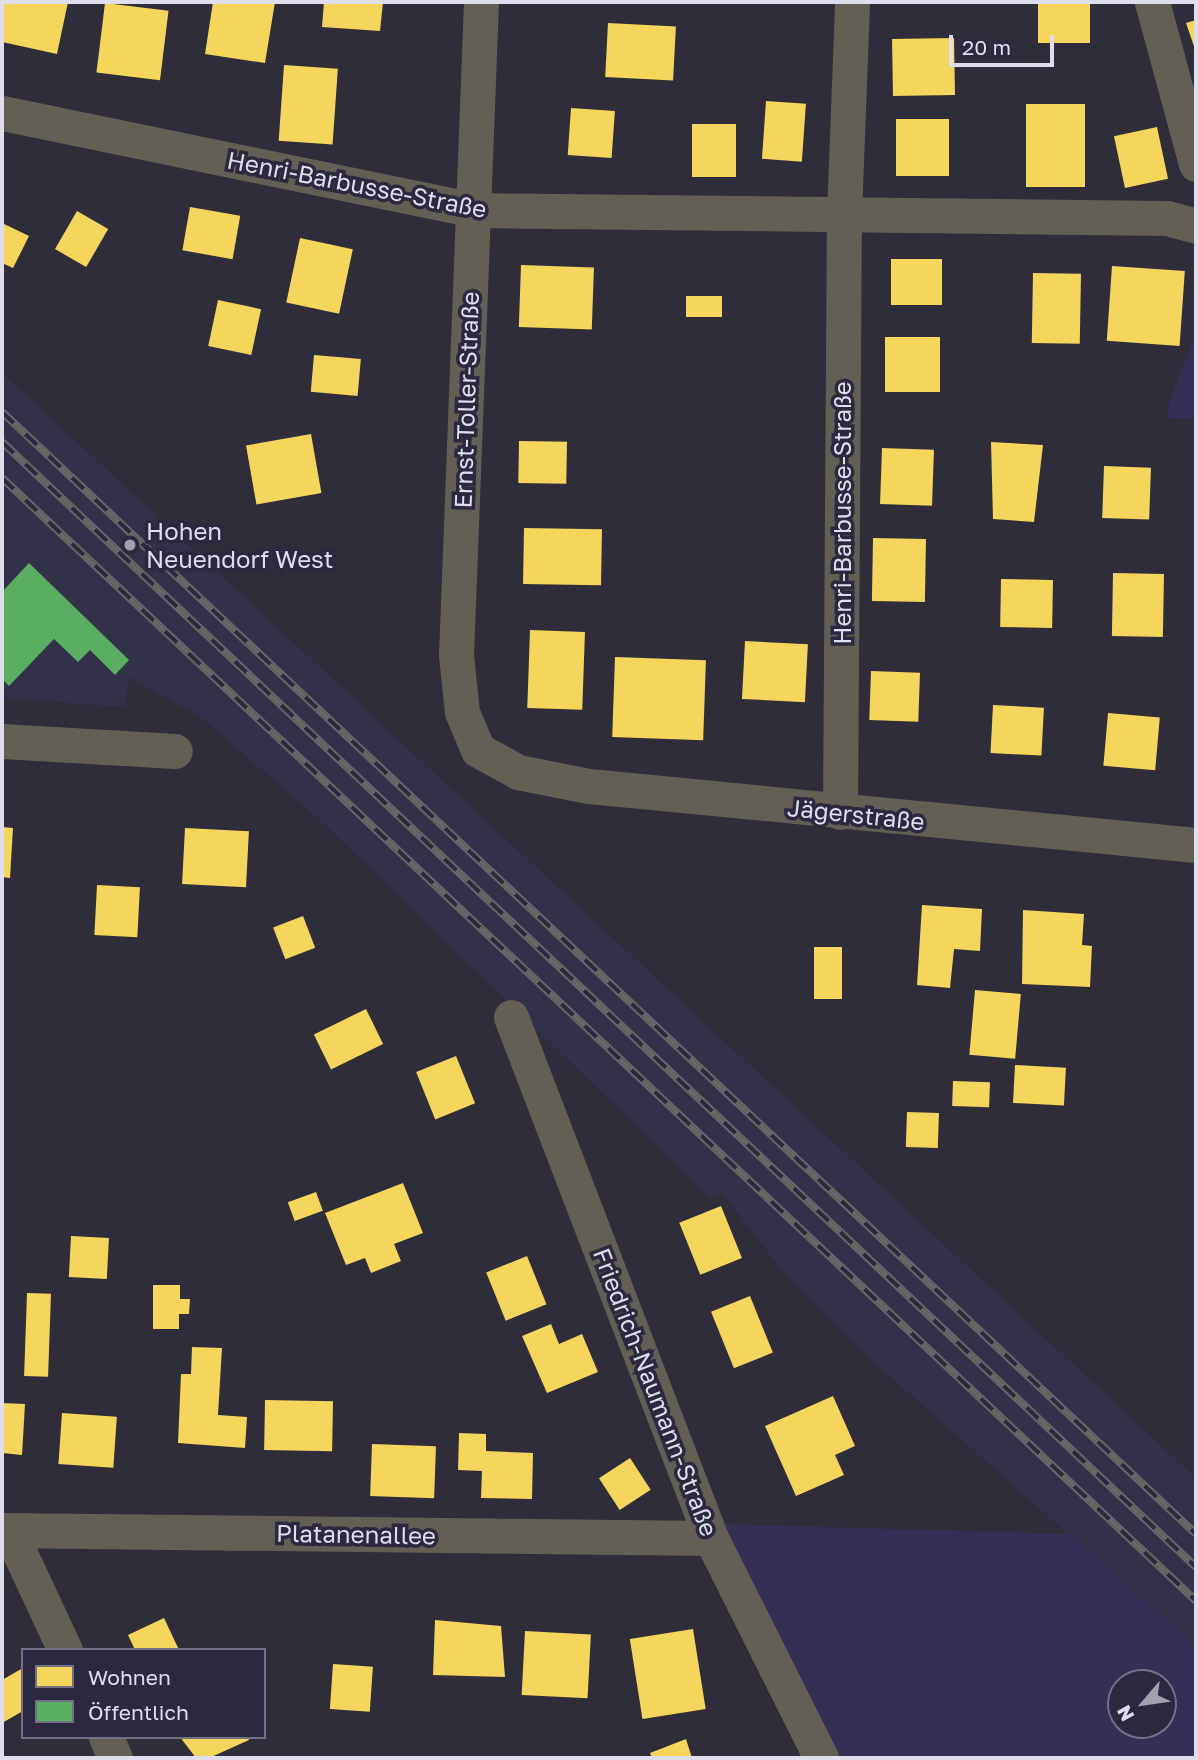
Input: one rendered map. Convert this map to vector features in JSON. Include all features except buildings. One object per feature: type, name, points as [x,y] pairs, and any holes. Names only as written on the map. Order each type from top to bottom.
[{"type":"street","name":"Ernst-Toller-Straße","points":[[481,2],[456,655],[462,712],[478,750],[517,772]]},
{"type":"street","name":"Henri-Barbusse-Straße","points":[[840,812],[844,214],[852,2]]},
{"type":"street","points":[[1152,2],[1196,164]]},
{"type":"street","name":"Henri-Barbusse-Straße","points":[[2,113],[474,211],[1167,218],[1195,222]]},
{"type":"street","points":[[2,741],[175,751]]},
{"type":"street","name":"Jägerstraße","points":[[517,772],[589,786],[1196,845]]},
{"type":"street","name":"Friedrich-Naumann-Straße","points":[[511,1017],[711,1538],[821,1758]]},
{"type":"street","points":[[5,1530],[64,1648]]},
{"type":"street","name":"Platanenallee","points":[[5,1530],[711,1538]]},
{"type":"street","points":[[107,1739],[115,1758]]},
{"type":"shaded area","points":[[1196,332],[1196,419],[1168,418],[1169,403]]},
{"type":"shaded area","points":[[2,373],[1196,1478],[1196,1647],[857,1347],[784,1273],[723,1194],[710,1197],[316,816],[201,717],[129,677],[125,707],[2,698]]},
{"type":"shaded area","points":[[720,1524],[1069,1534],[1196,1647],[1196,1758],[833,1758]]},
{"type":"railway","points":[[2,412],[1196,1534]]},
{"type":"railway","points":[[2,442],[1196,1567]]},
{"type":"railway","points":[[2,478],[1196,1601]]},
{"type":"place","name":"Hohen Neuendorf West","points":[[130,545]]}]
